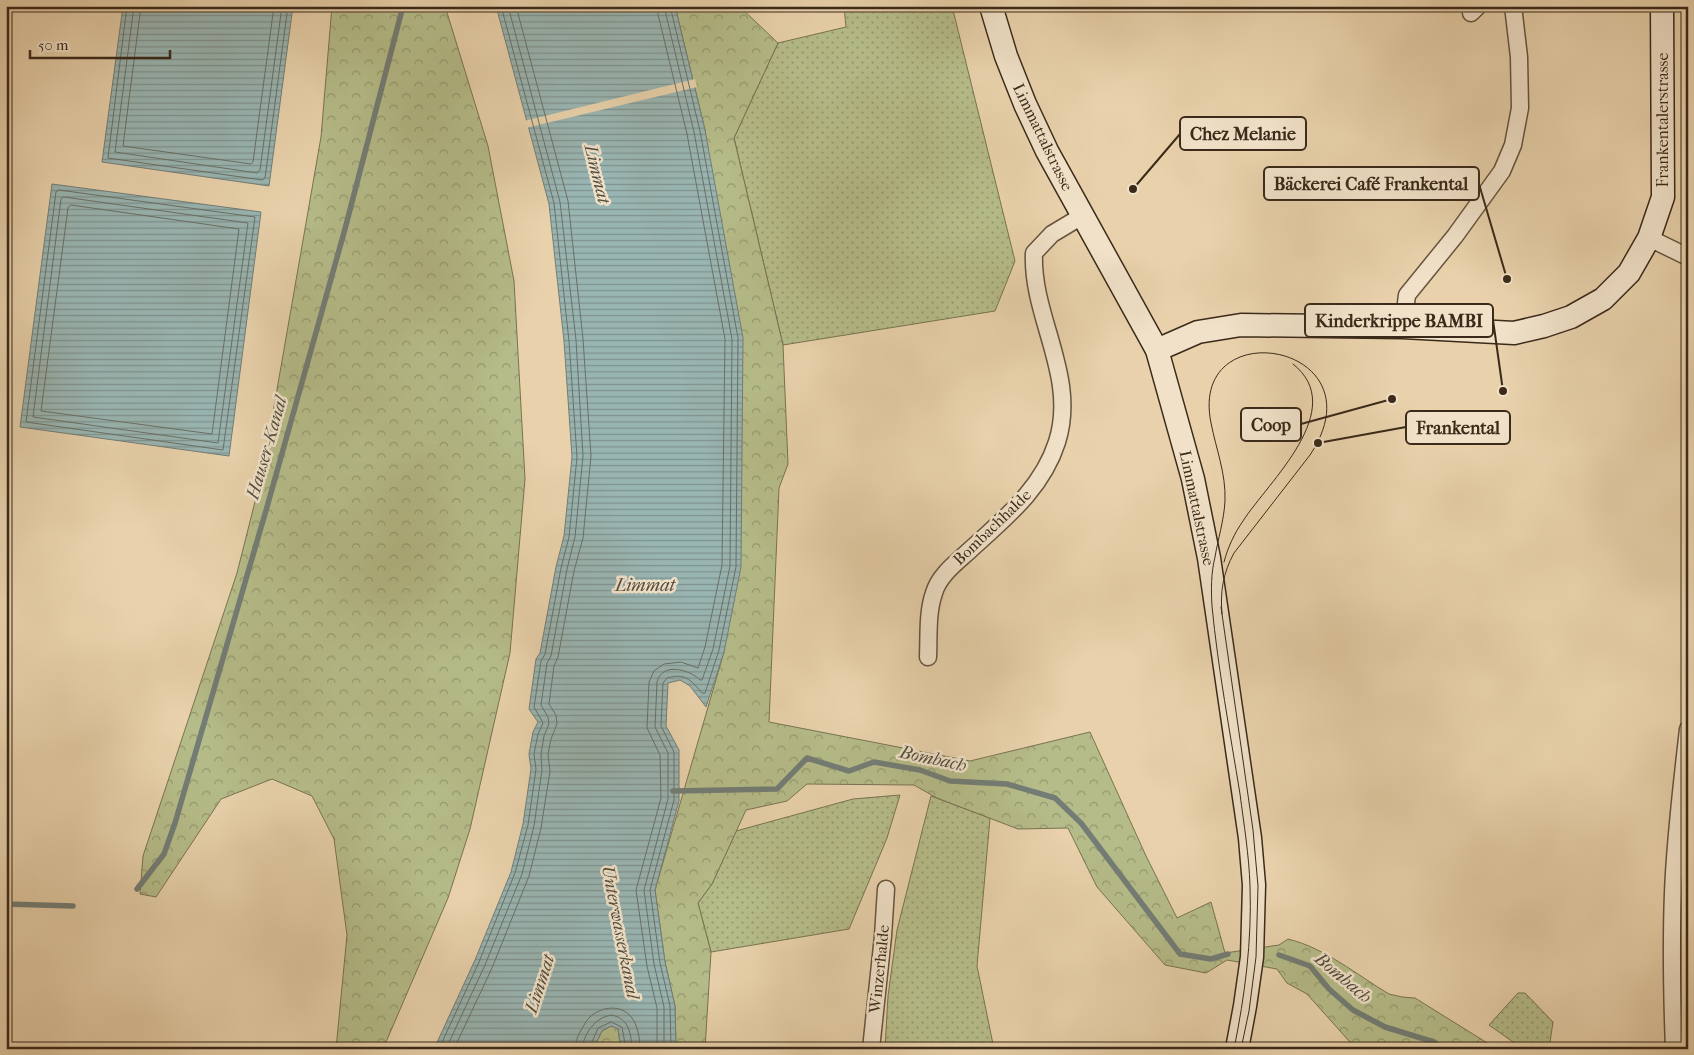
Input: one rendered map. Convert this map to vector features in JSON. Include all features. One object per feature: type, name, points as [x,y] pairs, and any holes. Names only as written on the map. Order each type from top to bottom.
[{"type":"main road","name":"Limmattalstrasse","points":[[991,6],[1006,56],[1024,104],[1082,216],[1157,350],[1193,479],[1209,558],[1250,838],[1254,885],[1252,957],[1237,1049]]},
{"type":"main road","name":"Frankentalerstrasse","points":[[1157,350],[1198,332],[1241,325],[1403,327],[1514,333],[1572,317],[1603,299],[1629,273],[1649,238],[1663,197],[1662,6]]},
{"type":"street","points":[[1403,327],[1407,295],[1455,236],[1502,171],[1513,145],[1520,108],[1519,57],[1513,6]]},
{"type":"street","name":"Bombachhalde","points":[[928,657],[929,624],[934,592],[944,573],[1023,502],[1044,473],[1057,442],[1064,403],[1056,360],[1036,286],[1033,268],[1034,253],[1052,234],[1082,216]]},
{"type":"street","points":[[1649,238],[1688,256]]},
{"type":"street","points":[[1674,1049],[1672,998],[1673,892],[1683,836],[1688,730]]},
{"type":"street","name":"Winzerhalde","points":[[871,1049],[886,889]]},
{"type":"green space","points":[[332,6],[445,6],[488,146],[514,281],[525,479],[510,653],[470,829],[448,898],[383,1049],[336,1049],[347,935],[334,839],[312,796],[272,779],[221,799],[156,897],[140,894],[143,856],[237,573],[263,470],[321,137]]},
{"type":"green space","points":[[675,6],[739,6],[778,43],[734,138],[783,345],[788,464],[779,488],[769,722],[970,761],[1090,732],[1146,856],[1177,918],[1211,902],[1225,953],[1279,945],[1288,939],[1302,943],[1328,955],[1389,994],[1415,998],[1497,1049],[1360,1049],[1349,1041],[1307,994],[1287,983],[1277,969],[1227,960],[1206,973],[1165,965],[1097,887],[1068,828],[1018,829],[937,798],[914,785],[807,784],[787,801],[746,810],[712,884],[698,903],[711,952],[705,1049],[676,1049],[675,1006],[665,962],[655,890],[724,652],[705,130]]},
{"type":"green space","points":[[844,6],[952,6],[1015,261],[995,311],[783,345],[734,138],[778,43],[846,27]]},
{"type":"green space","points":[[900,795],[887,838],[849,929],[711,952],[698,903],[712,884],[736,831],[853,799]]},
{"type":"green space","points":[[931,796],[990,818],[977,966],[994,1049],[885,1049],[888,996],[897,930]]},
{"type":"green space","points":[[1518,993],[1525,993],[1553,1022],[1549,1049],[1523,1049],[1489,1025]]},
{"type":"green space","points":[[611,1026],[618,1029],[621,1049],[593,1049],[602,1031]]},
{"type":"water","points":[[123,6],[293,6],[269,186],[102,162]]},
{"type":"water","name":"Limmat","points":[[496,6],[675,6],[705,130],[743,338],[741,567],[724,652],[706,707],[690,686],[680,680],[668,683],[666,726],[679,750],[679,801],[655,890],[665,962],[675,1006],[676,1049],[621,1049],[618,1029],[611,1026],[602,1031],[593,1049],[434,1049],[475,960],[511,872],[523,824],[531,769],[529,754],[533,732],[538,722],[529,709],[536,659],[540,653],[556,567],[564,536],[572,457],[564,341],[549,204]]},
{"type":"water","points":[[52,184],[261,212],[229,456],[20,427]]},
{"type":"pier","points":[[695,79],[697,87],[526,128],[524,121]]},
{"type":"waterway","name":"Hauser-Kanal","points":[[137,889],[164,854],[175,823],[267,507],[345,229],[403,6]]},
{"type":"waterway","name":"Bombach","points":[[673,791],[777,789],[807,758],[849,771],[874,762],[920,770],[950,781],[1007,784],[1055,798],[1081,823],[1180,954],[1211,959],[1228,954]]},
{"type":"waterway","name":"Hauser-Kanal","points":[[6,904],[73,906]]},
{"type":"waterway","name":"Bombach","points":[[1279,955],[1310,966],[1329,989],[1353,1010],[1385,1027],[1434,1042],[1443,1049]]},
{"type":"tram line","points":[[1222,614],[1221,598],[1223,583],[1234,553],[1310,455],[1326,417],[1323,387],[1305,366],[1280,355],[1252,354],[1227,364],[1212,387],[1211,423],[1225,491],[1222,522],[1213,569],[1212,606],[1221,677],[1240,794],[1250,886],[1247,968],[1234,1049]]},
{"type":"tram line","points":[[1224,562],[1227,551],[1240,526],[1285,466],[1299,445],[1309,423],[1313,402],[1308,382],[1293,364]]},
{"type":"tram line","points":[[1221,607],[1253,830],[1258,886],[1256,957],[1249,1011],[1241,1049]]},
{"type":"place","name":"Chez Melanie","points":[[1133,189]]},
{"type":"place","name":"Bäckerei Café Frankental","points":[[1507,279]]},
{"type":"place","name":"Kinderkrippe BAMBI","points":[[1503,391]]},
{"type":"place","name":"Coop","points":[[1392,399]]},
{"type":"place","name":"Frankental","points":[[1318,443]]},
{"type":"water label","name":"Unterwasserkanal","points":[[620,932]]}]
